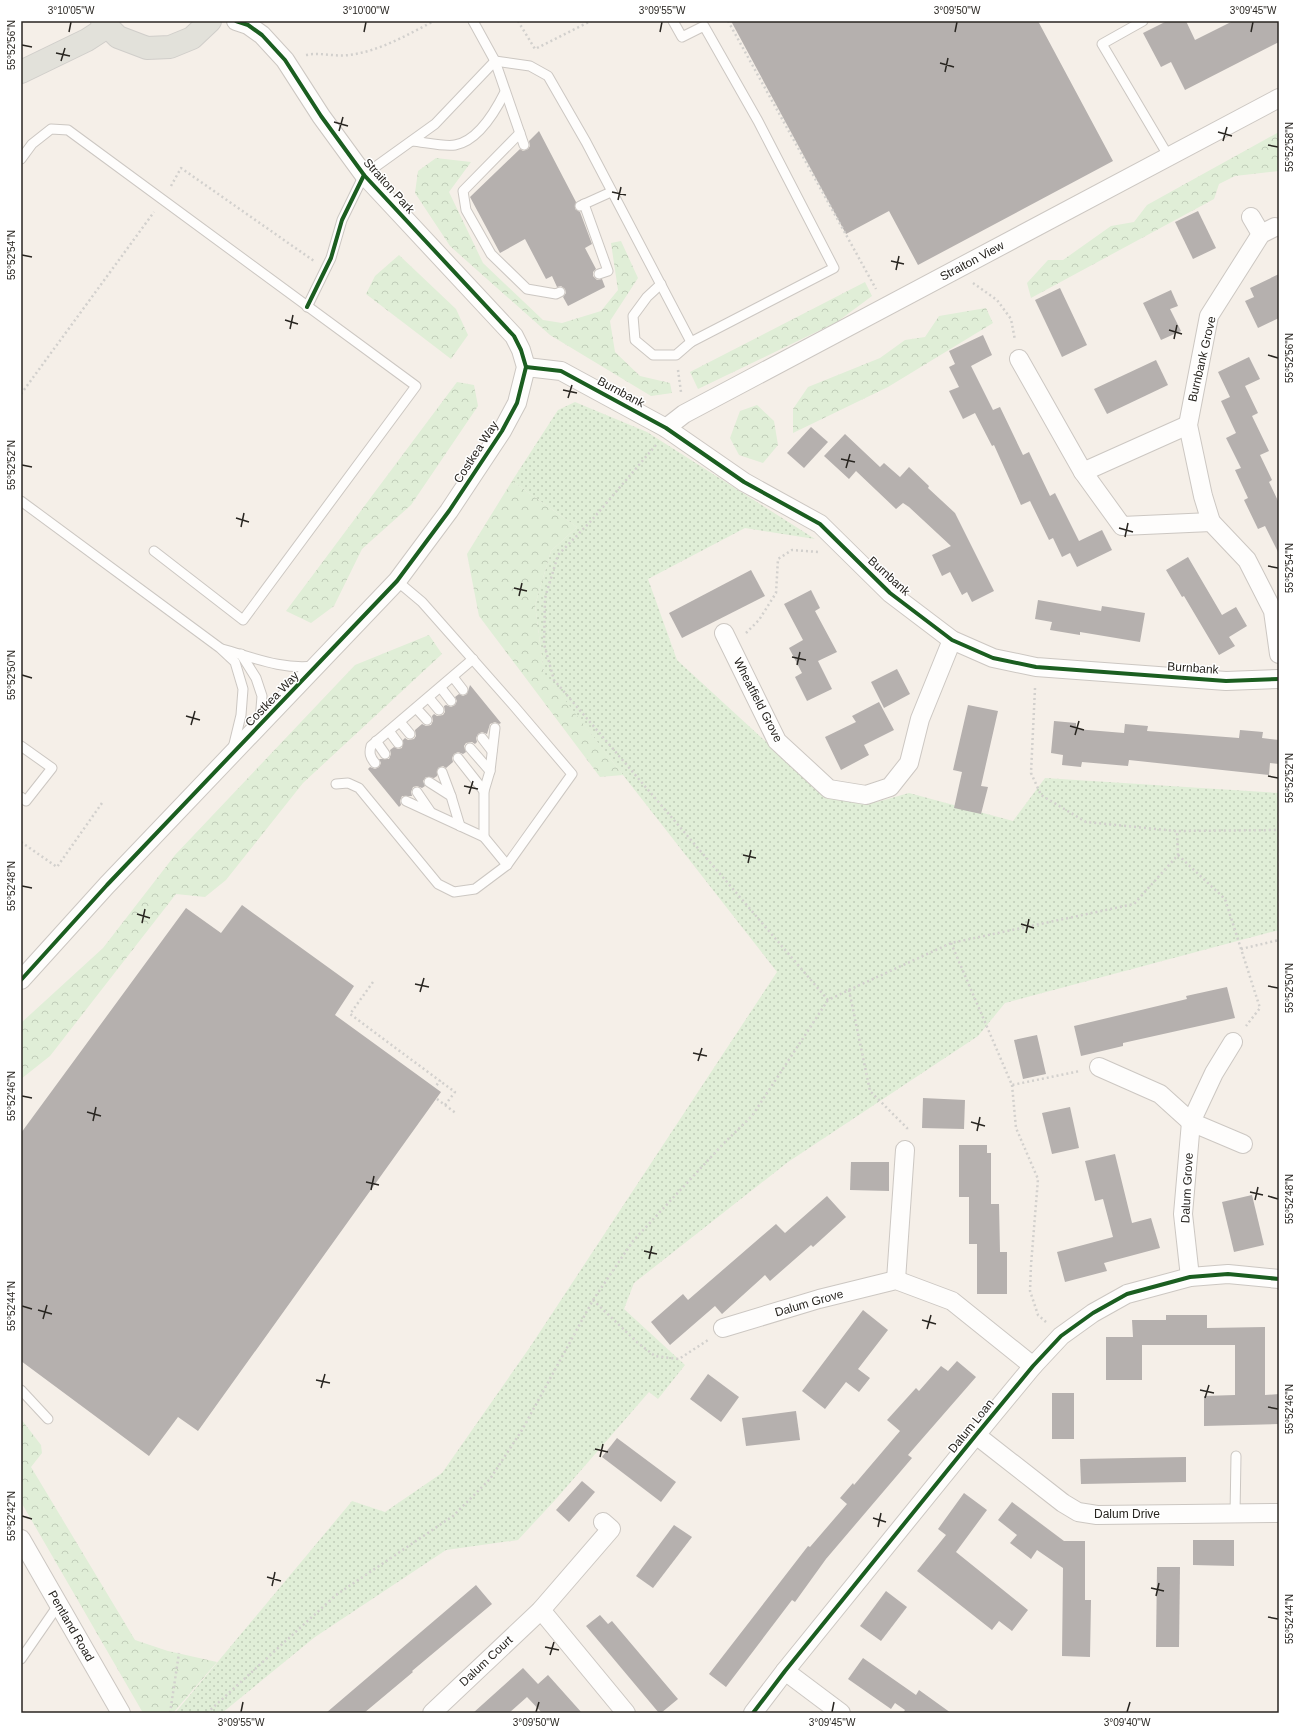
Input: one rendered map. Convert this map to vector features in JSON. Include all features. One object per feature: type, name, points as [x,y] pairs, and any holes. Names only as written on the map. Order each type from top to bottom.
[{"type":"main road","points":[[21,72],[87,40],[105,24],[118,37],[147,48],[170,47],[192,38],[210,21]]},
{"type":"street","name":"Straiton Park","points":[[236,21],[248,25],[262,35],[285,60],[321,116],[364,175],[514,336],[521,350],[526,367]]},
{"type":"street","name":"Straiton View","points":[[666,428],[684,414],[1279,98]]},
{"type":"street","name":"Burnbank Grove","points":[[1250,217],[1268,231],[1209,316],[1188,425],[1203,496],[1211,522],[1247,560],[1273,611],[1279,654]]},
{"type":"street","points":[[1019,359],[1083,472],[1122,526],[1211,522]]},
{"type":"street","name":"Burnbank","points":[[526,367],[561,371],[666,428],[744,482],[820,524],[890,593],[952,640],[993,658],[1036,667],[1226,680],[1279,679]]},
{"type":"street","name":"Costkea Way","points":[[21,980],[107,885],[319,665],[397,581],[450,512],[502,431],[517,403],[526,367]]},
{"type":"street","points":[[1083,472],[1188,425]]},
{"type":"street","name":"Wheatfield Grove","points":[[728,640],[777,741],[829,789],[866,795],[890,787],[909,763],[920,719],[952,640]]},
{"type":"street","name":"Dalum Grove","points":[[1190,1277],[1183,1214],[1191,1122],[1214,1073],[1234,1042]]},
{"type":"street","points":[[1099,1067],[1160,1094],[1191,1122],[1243,1144]]},
{"type":"street","points":[[905,1150],[896,1280],[952,1301],[1032,1366]]},
{"type":"street","name":"Dalum Loan","points":[[753,1713],[785,1671],[1032,1366],[1061,1336],[1093,1313],[1127,1294],[1190,1277],[1228,1274],[1279,1279]]},
{"type":"street","name":"Dalum Grove","points":[[723,1328],[819,1299],[896,1280]]},
{"type":"street","name":"Dalum Drive","points":[[976,1435],[1063,1503],[1078,1512],[1097,1516],[1279,1514]]},
{"type":"street","name":"Dalum Court","points":[[432,1713],[541,1610],[612,1529],[603,1522]]},
{"type":"street","name":"Pentland Road","points":[[21,1538],[121,1713]]},
{"type":"street","points":[[541,1610],[626,1713]]},
{"type":"street","points":[[785,1671],[841,1713]]},
{"type":"lane","points":[[473,21],[495,62],[524,145]]},
{"type":"lane","points":[[661,284],[647,297],[633,316],[635,340],[653,355],[676,355],[691,342],[834,268],[758,121],[704,26],[682,37],[673,21]]},
{"type":"lane","points":[[1143,21],[1102,44],[1169,156]]},
{"type":"lane","points":[[307,307],[326,270],[342,220],[364,175],[435,124],[495,62]]},
{"type":"lane","points":[[495,62],[530,66],[548,76],[586,142],[691,342]]},
{"type":"lane","points":[[412,141],[456,145],[474,135],[494,114],[505,92]]},
{"type":"lane","points":[[21,159],[32,144],[50,129],[68,130],[416,386],[243,620],[154,551]]},
{"type":"lane","points":[[520,133],[463,191],[466,210],[491,254],[527,289],[556,294],[560,292]]},
{"type":"lane","points":[[599,274],[608,271],[581,205],[611,192]]},
{"type":"lane","points":[[21,501],[220,648],[235,662],[243,689],[241,715],[230,757]]},
{"type":"lane","points":[[336,784],[348,783],[359,788],[438,884],[454,892],[475,889],[507,864],[572,774],[422,602],[397,581]]},
{"type":"lane","points":[[220,648],[270,663],[297,668],[319,665]]},
{"type":"lane","points":[[241,654],[256,678],[262,696],[260,726]]},
{"type":"lane","points":[[375,763],[370,757],[369,751],[371,746],[441,688],[473,659]]},
{"type":"lane","points":[[453,677],[463,690]]},
{"type":"lane","points":[[441,688],[451,701]]},
{"type":"lane","points":[[429,698],[439,710]]},
{"type":"lane","points":[[416,708],[427,720]]},
{"type":"lane","points":[[400,722],[410,734]]},
{"type":"lane","points":[[484,837],[484,791],[490,772],[495,728]]},
{"type":"lane","points":[[389,731],[398,743]]},
{"type":"lane","points":[[482,738],[492,751]]},
{"type":"lane","points":[[376,741],[385,754]]},
{"type":"lane","points":[[21,746],[52,768],[26,801],[21,798]]},
{"type":"lane","points":[[470,748],[490,772]]},
{"type":"lane","points":[[458,758],[484,791]]},
{"type":"lane","points":[[442,772],[460,826]]},
{"type":"lane","points":[[429,782],[451,796]]},
{"type":"lane","points":[[417,792],[431,812]]},
{"type":"lane","points":[[406,801],[484,837],[507,864]]},
{"type":"lane","points":[[21,1390],[48,1419]]},
{"type":"lane","points":[[1235,1514],[1236,1456]]},
{"type":"lane","points":[[21,1659],[59,1604]]},
{"type":"path","points":[[285,60],[314,53],[347,55],[370,51],[405,36],[434,21]]},
{"type":"path","points":[[518,21],[535,49],[591,21]]},
{"type":"path","points":[[728,21],[886,307]]},
{"type":"path","points":[[21,394],[163,200],[181,168],[326,270]]},
{"type":"path","points":[[955,270],[997,300],[1011,319],[1019,359]]},
{"type":"path","points":[[676,355],[684,414]]},
{"type":"path","points":[[666,428],[658,443],[648,455],[591,521],[558,555],[545,598],[544,644],[552,673],[554,680],[828,1000]]},
{"type":"path","points":[[728,640],[759,620],[776,593],[778,559],[792,550],[851,554]]},
{"type":"path","points":[[1036,667],[1031,773],[1041,794],[1086,822],[1177,831],[1279,830]]},
{"type":"path","points":[[21,842],[57,867],[102,803]]},
{"type":"path","points":[[207,1713],[336,1595],[453,1516],[490,1479],[522,1430],[593,1300],[632,1241],[725,1142],[752,1116],[828,1000],[951,943],[1134,904],[1178,855],[1177,831]]},
{"type":"path","points":[[1178,855],[1225,898],[1260,1008],[1234,1042]]},
{"type":"path","points":[[1241,949],[1279,940]]},
{"type":"path","points":[[951,943],[1012,1085],[1016,1128],[1038,1179],[1030,1291],[1038,1315],[1061,1336]]},
{"type":"path","points":[[373,982],[350,1014],[455,1092],[445,1105]]},
{"type":"path","points":[[849,990],[870,1090],[907,1128],[905,1150]]},
{"type":"path","points":[[1012,1085],[1099,1067]]},
{"type":"path","points":[[435,1087],[440,1081]]},
{"type":"path","points":[[437,1099],[456,1114]]},
{"type":"path","points":[[593,1300],[638,1343],[655,1356],[678,1359],[723,1328]]},
{"type":"path","points":[[170,1713],[179,1653]]},
{"type":"green space","points":[[1279,132],[1279,171],[1235,176],[1219,184],[1214,199],[1031,298],[1027,283],[1048,260],[1063,260],[1111,226],[1134,222],[1147,205]]},
{"type":"green space","points":[[436,158],[471,162],[449,192],[483,263],[543,320],[562,323],[601,311],[618,290],[611,243],[621,241],[638,278],[610,321],[615,352],[640,376],[670,383],[672,393],[651,396],[550,335],[450,246],[415,193],[418,171]]},
{"type":"green space","points":[[399,255],[456,309],[468,335],[451,359],[366,294],[375,276]]},
{"type":"green space","points":[[865,282],[872,296],[837,322],[698,389],[690,372]]},
{"type":"green space","points":[[986,308],[993,323],[888,387],[793,433],[793,409],[808,387],[880,358],[905,340],[925,337],[939,316]]},
{"type":"green space","points":[[457,382],[474,385],[478,406],[411,505],[362,549],[334,606],[311,623],[286,611]]},
{"type":"green space","points":[[575,402],[647,432],[815,539],[745,528],[648,579],[677,660],[775,750],[830,794],[877,802],[909,793],[1013,821],[1045,778],[1279,793],[1279,930],[1005,1003],[978,1036],[788,1162],[634,1283],[624,1309],[685,1365],[658,1399],[649,1392],[556,1499],[518,1540],[446,1550],[315,1637],[222,1713],[175,1713],[352,1501],[385,1512],[442,1473],[530,1347],[777,972],[544,674],[535,605],[551,551],[577,527],[512,481],[558,410]]},
{"type":"green space","points":[[757,405],[774,421],[778,445],[763,463],[739,455],[730,438],[740,411]]},
{"type":"green space","points":[[512,481],[577,527],[551,551],[535,605],[544,673],[623,775],[600,777],[479,616],[467,554]]},
{"type":"green space","points":[[429,635],[442,654],[303,783],[226,880],[205,897],[176,894],[50,1056],[21,1079],[21,1023],[103,948],[175,855],[355,665]]},
{"type":"green space","points":[[21,1419],[41,1445],[42,1453],[31,1467],[135,1640],[168,1651],[217,1662],[173,1713],[143,1713],[21,1502]]},
{"type":"building","points":[[731,21],[1038,21],[1113,161],[918,265],[889,211],[846,234]]},
{"type":"building","points":[[1167,21],[1186,21],[1195,40],[1233,21],[1279,21],[1279,42],[1185,90],[1171,62],[1161,67],[1143,33]]},
{"type":"building","points":[[539,131],[576,202],[575,209],[580,212],[592,244],[585,248],[596,269],[593,272],[593,276],[597,280],[602,279],[605,287],[568,306],[563,297],[566,293],[565,289],[561,286],[557,287],[552,276],[546,279],[525,239],[500,253],[470,197],[520,149],[523,151],[528,149],[530,146],[529,141]]},
{"type":"building","points":[[1198,211],[1216,248],[1193,259],[1175,222]]},
{"type":"building","points":[[1279,274],[1279,318],[1258,328],[1245,301],[1254,297],[1250,288]]},
{"type":"building","points":[[1060,288],[1087,345],[1062,357],[1035,300]]},
{"type":"building","points":[[1171,290],[1178,306],[1170,309],[1181,331],[1161,340],[1143,303]]},
{"type":"building","points":[[983,335],[992,355],[971,366],[993,410],[1000,407],[1023,455],[1029,452],[1050,496],[1055,493],[1079,541],[1102,530],[1112,550],[1077,567],[1070,553],[1062,557],[1053,538],[1049,540],[1030,501],[1021,505],[994,445],[992,446],[975,413],[963,419],[949,391],[959,387],[949,367],[955,364],[949,351]]},
{"type":"building","points":[[1249,357],[1260,379],[1245,386],[1258,413],[1252,416],[1269,451],[1260,455],[1272,480],[1269,482],[1279,503],[1279,554],[1265,526],[1258,529],[1244,500],[1248,498],[1235,470],[1241,468],[1226,438],[1236,433],[1221,401],[1230,397],[1218,372]]},
{"type":"building","points":[[1156,360],[1168,385],[1107,414],[1094,389]]},
{"type":"building","points":[[811,427],[828,442],[804,468],[787,453]]},
{"type":"building","points":[[845,434],[880,467],[884,463],[900,477],[909,467],[929,486],[928,488],[955,513],[994,591],[972,602],[967,592],[962,595],[950,572],[942,576],[932,555],[951,546],[909,507],[903,503],[896,509],[856,471],[849,479],[824,456]]},
{"type":"building","points":[[1188,557],[1222,615],[1236,607],[1247,626],[1229,637],[1235,646],[1219,655],[1184,596],[1182,597],[1166,570]]},
{"type":"building","points":[[751,570],[765,596],[682,638],[669,613]]},
{"type":"building","points":[[811,590],[820,608],[815,611],[837,652],[818,661],[832,689],[807,701],[795,677],[802,673],[789,648],[803,640],[784,604]]},
{"type":"building","points":[[1038,600],[1101,611],[1102,606],[1145,613],[1140,642],[1080,632],[1080,635],[1050,630],[1052,622],[1035,619]]},
{"type":"building","points":[[897,669],[910,694],[884,708],[871,682]]},
{"type":"building","points":[[470,685],[501,723],[499,724],[495,722],[490,724],[487,734],[482,732],[478,734],[476,738],[477,742],[475,744],[472,742],[466,743],[464,746],[466,752],[463,754],[458,752],[454,754],[452,758],[453,762],[446,768],[443,766],[438,768],[437,776],[434,778],[426,777],[423,781],[425,786],[422,788],[417,786],[413,787],[411,792],[412,796],[402,796],[400,801],[401,805],[399,807],[368,769],[370,767],[375,769],[379,767],[381,763],[379,759],[389,759],[391,754],[390,750],[394,747],[398,749],[402,748],[403,740],[405,738],[408,740],[414,739],[416,736],[415,730],[422,724],[426,726],[431,725],[433,721],[432,716],[434,714],[437,716],[443,715],[445,712],[444,706],[446,705],[451,707],[455,705],[457,701],[455,697],[459,694],[463,696],[467,694]]},
{"type":"building","points":[[879,702],[894,730],[864,745],[869,755],[841,770],[825,737],[856,722],[852,716]]},
{"type":"building","points":[[968,705],[998,711],[981,786],[988,787],[981,814],[954,808],[962,772],[953,770]]},
{"type":"building","points":[[1054,721],[1076,723],[1076,729],[1124,733],[1125,724],[1148,726],[1147,731],[1239,738],[1240,730],[1263,732],[1262,738],[1279,740],[1279,764],[1270,763],[1269,775],[1129,760],[1128,766],[1082,762],[1081,767],[1062,765],[1063,755],[1051,753]]},
{"type":"building","points":[[242,905],[354,986],[335,1015],[441,1092],[198,1431],[178,1417],[149,1456],[21,1361],[21,1133],[186,908],[221,933]]},
{"type":"building","points":[[1227,987],[1235,1018],[1123,1043],[1123,1046],[1081,1056],[1074,1026],[1187,999],[1186,996]]},
{"type":"building","points":[[1037,1035],[1046,1074],[1023,1079],[1014,1040]]},
{"type":"building","points":[[923,1098],[965,1100],[964,1129],[922,1128]]},
{"type":"building","points":[[1070,1107],[1079,1148],[1052,1154],[1042,1113]]},
{"type":"building","points":[[959,1145],[987,1145],[987,1153],[991,1153],[991,1204],[999,1204],[1000,1252],[1007,1252],[1007,1294],[977,1294],[977,1244],[969,1244],[969,1197],[959,1197]]},
{"type":"building","points":[[1115,1154],[1132,1223],[1151,1218],[1160,1248],[1104,1263],[1107,1271],[1065,1282],[1057,1252],[1113,1237],[1103,1199],[1095,1201],[1085,1161]]},
{"type":"building","points":[[851,1162],[889,1162],[889,1191],[850,1190]]},
{"type":"building","points":[[1252,1195],[1264,1245],[1234,1252],[1222,1202]]},
{"type":"building","points":[[827,1196],[846,1217],[813,1247],[811,1245],[770,1281],[765,1275],[722,1314],[715,1306],[670,1345],[651,1322],[683,1294],[688,1300],[776,1224],[785,1233]]},
{"type":"building","points":[[863,1310],[888,1330],[858,1369],[870,1378],[859,1392],[846,1382],[825,1409],[802,1391]]},
{"type":"building","points":[[1166,1315],[1207,1315],[1207,1328],[1265,1327],[1265,1395],[1279,1394],[1279,1424],[1204,1426],[1204,1396],[1235,1395],[1235,1345],[1142,1345],[1142,1380],[1106,1380],[1106,1337],[1133,1337],[1132,1320],[1166,1320]]},
{"type":"building","points":[[957,1361],[976,1377],[908,1455],[912,1458],[826,1559],[795,1602],[792,1600],[726,1687],[709,1674],[808,1546],[810,1547],[847,1504],[840,1498],[853,1483],[854,1485],[900,1431],[887,1420],[916,1388],[919,1391],[941,1366],[948,1371]]},
{"type":"building","points":[[708,1374],[739,1397],[721,1422],[690,1399]]},
{"type":"building","points":[[1052,1393],[1074,1393],[1074,1439],[1052,1439]]},
{"type":"building","points":[[796,1411],[800,1440],[746,1446],[742,1418]]},
{"type":"building","points":[[617,1438],[676,1482],[661,1502],[602,1457]]},
{"type":"building","points":[[1186,1457],[1186,1482],[1081,1484],[1080,1459]]},
{"type":"building","points":[[582,1481],[595,1492],[569,1522],[556,1510]]},
{"type":"building","points":[[964,1493],[987,1510],[956,1552],[1028,1610],[1012,1631],[999,1621],[992,1630],[917,1571],[946,1535],[938,1529]]},
{"type":"building","points":[[1012,1502],[1064,1541],[1085,1541],[1085,1600],[1091,1600],[1090,1657],[1062,1656],[1063,1568],[1037,1550],[1031,1559],[1010,1543],[1017,1535],[998,1520]]},
{"type":"building","points":[[674,1525],[692,1537],[653,1588],[636,1576]]},
{"type":"building","points":[[1193,1540],[1234,1540],[1234,1566],[1193,1565]]},
{"type":"building","points":[[1157,1567],[1180,1567],[1179,1647],[1156,1647]]},
{"type":"building","points":[[476,1585],[492,1604],[412,1671],[413,1672],[364,1713],[326,1713]]},
{"type":"building","points":[[886,1591],[907,1607],[881,1641],[860,1626]]},
{"type":"building","points":[[600,1615],[608,1624],[612,1621],[678,1699],[661,1713],[659,1713],[586,1626]]},
{"type":"building","points":[[863,1658],[916,1695],[919,1690],[951,1713],[903,1713],[905,1710],[895,1703],[891,1709],[848,1679]]},
{"type":"building","points":[[523,1668],[538,1684],[548,1675],[582,1713],[542,1713],[527,1697],[509,1713],[473,1713]]},
{"type":"cycle path","points":[[21,980],[107,885],[397,581],[449,511],[502,431],[517,403],[526,367],[521,350],[514,336],[364,175],[321,116],[285,60],[262,35],[248,25],[236,21]]},
{"type":"cycle path","points":[[307,307],[331,258],[342,220],[364,175]]},
{"type":"cycle path","points":[[526,367],[561,371],[666,428],[744,482],[820,524],[890,593],[952,640],[993,658],[1036,667],[1226,681],[1279,679]]},
{"type":"cycle path","points":[[753,1713],[785,1671],[976,1435],[1033,1366],[1061,1336],[1093,1313],[1127,1294],[1190,1277],[1228,1274],[1279,1279]]}]
